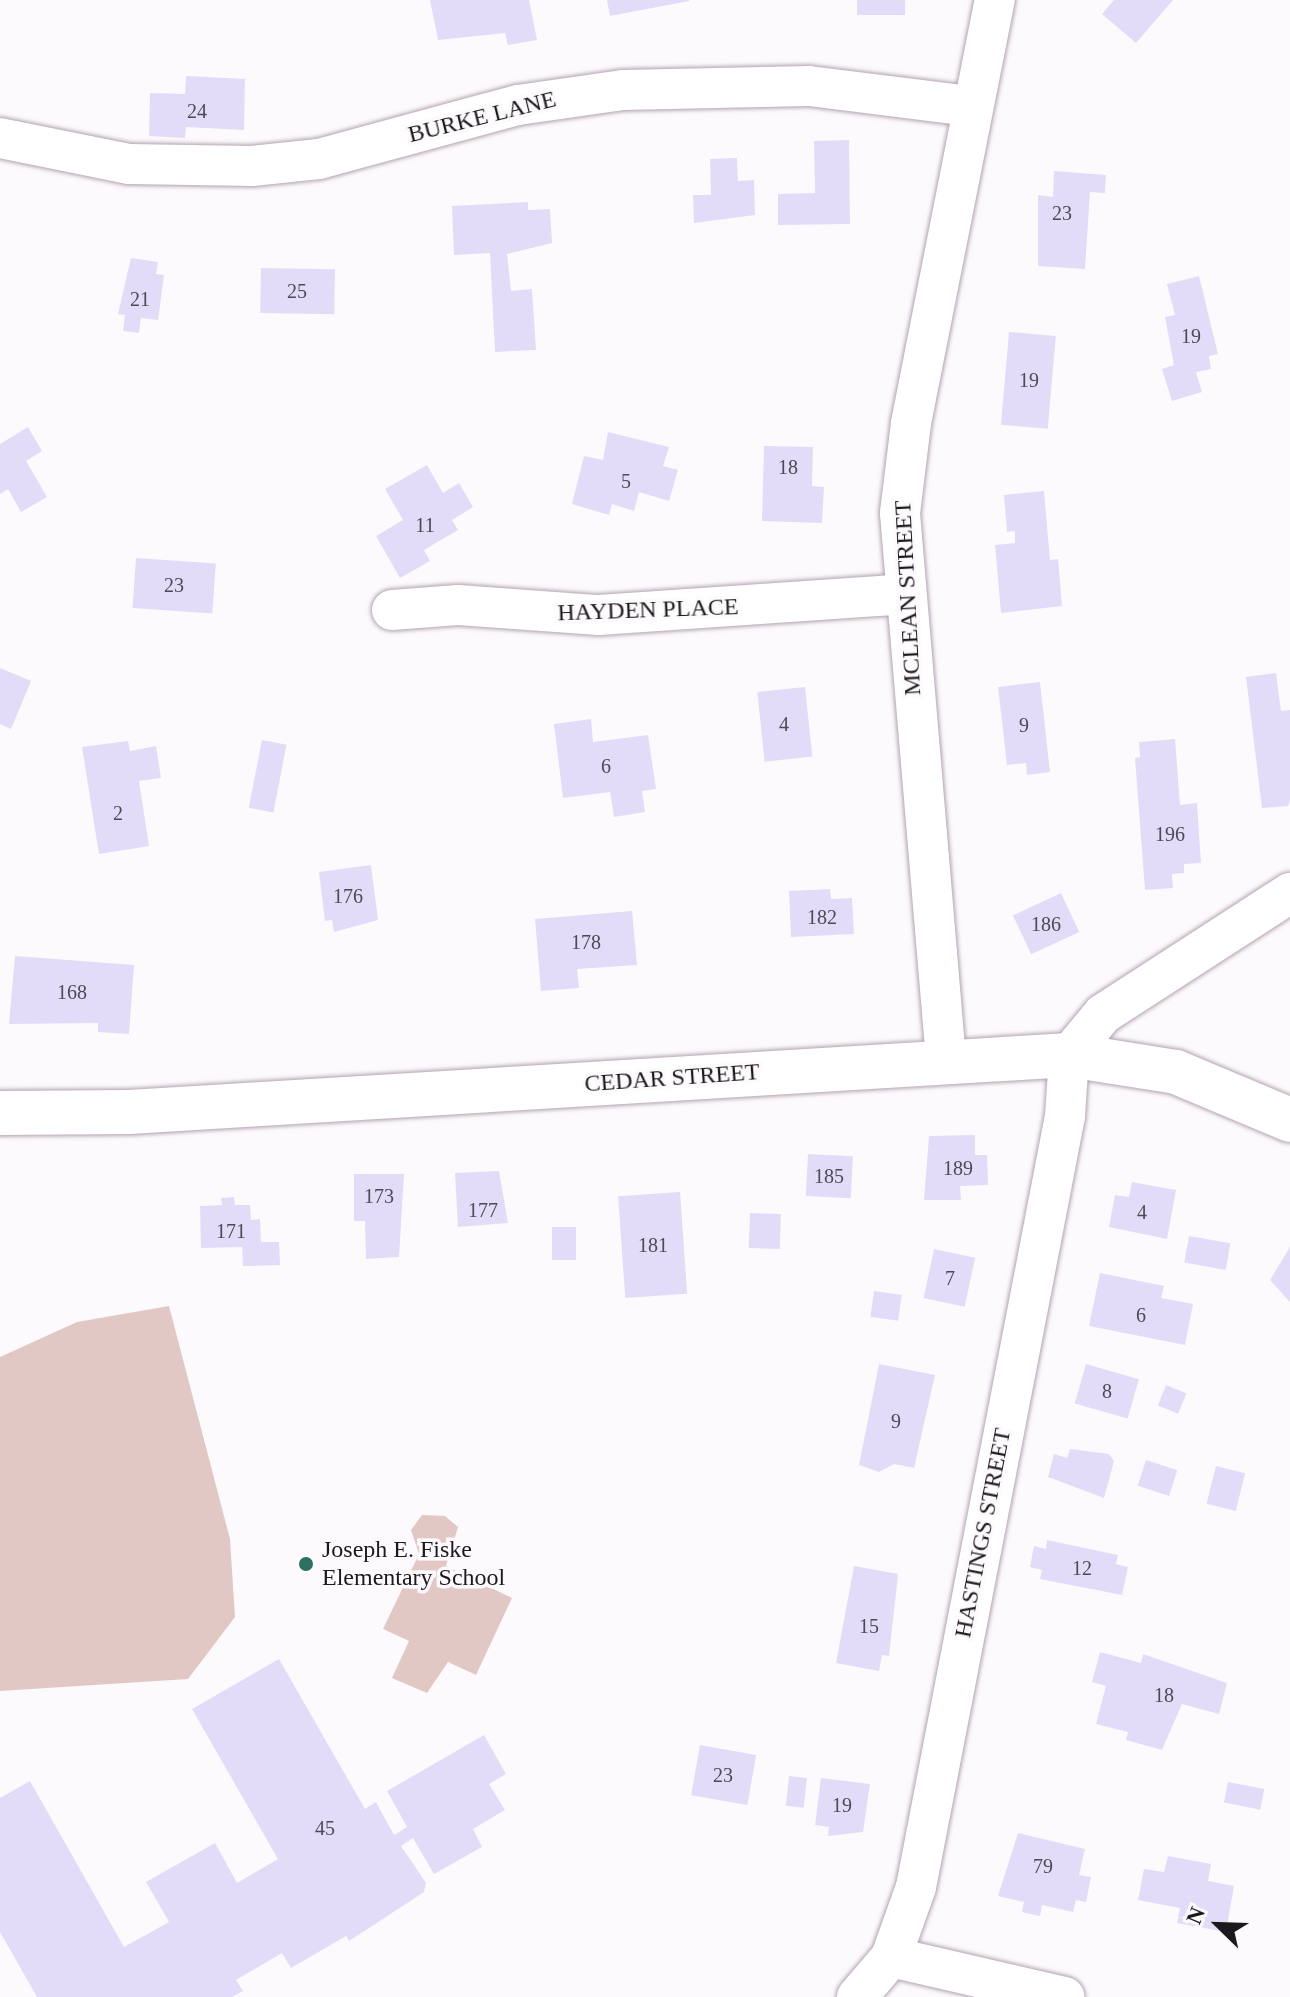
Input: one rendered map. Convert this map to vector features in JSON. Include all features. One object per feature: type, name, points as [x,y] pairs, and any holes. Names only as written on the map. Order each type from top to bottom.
[{"type":"main road","name":"CEDAR STREET","points":[[0,1113],[145,1111],[946,1060],[1069,1055],[1194,1077],[1290,1120]]},
{"type":"street","name":"MCLEAN STREET","points":[[946,1060],[900,513],[906,455],[969,106],[995,0]]},
{"type":"street","name":"BURKE LANE","points":[[0,138],[129,164],[252,166],[319,159],[518,105],[623,90],[809,86],[969,106]]},
{"type":"street","name":"HAYDEN PLACE","points":[[392,610],[458,605],[615,615],[905,594]]},
{"type":"street","points":[[1069,1055],[1103,1014],[1290,893]]},
{"type":"street","name":"HASTINGS STREET","points":[[857,1997],[891,1957],[921,1863],[1065,1116],[1069,1055]]},
{"type":"street","points":[[891,1957],[1064,1997]]},
{"type":"shaded area","points":[[169,1306],[230,1539],[235,1617],[188,1679],[0,1691],[0,1357],[77,1322]]},
{"type":"shaded area","points":[[422,1515],[445,1516],[458,1527],[446,1566],[512,1598],[476,1675],[448,1662],[427,1693],[392,1678],[409,1641],[383,1629],[419,1554],[411,1530]]},
{"type":"building","points":[[430,0],[529,0],[537,40],[508,45],[505,33],[438,40]]},
{"type":"building","points":[[607,0],[689,0],[689,1],[610,16]]},
{"type":"building","points":[[857,0],[905,0],[905,15],[857,15]]},
{"type":"building","points":[[1114,0],[1173,0],[1136,43],[1102,14]]},
{"type":"building","points":[[186,76],[245,79],[244,130],[186,127],[185,138],[149,136],[150,93],[185,94]]},
{"type":"building","points":[[849,140],[850,224],[778,225],[778,194],[815,193],[814,141]]},
{"type":"building","points":[[737,158],[738,181],[754,180],[755,215],[694,223],[693,195],[711,195],[710,159]]},
{"type":"building","points":[[1054,171],[1106,175],[1105,193],[1090,192],[1085,269],[1038,266],[1038,195],[1053,197]]},
{"type":"building","points":[[528,202],[528,210],[550,209],[552,243],[507,254],[511,291],[532,289],[536,350],[495,352],[490,253],[454,255],[452,206]]},
{"type":"building","points":[[131,258],[158,262],[156,274],[164,275],[158,320],[141,318],[139,333],[123,331],[125,315],[118,314]]},
{"type":"building","points":[[261,268],[335,269],[334,314],[260,313]]},
{"type":"building","points":[[1199,276],[1218,354],[1209,356],[1211,369],[1196,372],[1202,392],[1172,401],[1162,369],[1174,365],[1165,317],[1175,315],[1167,284]]},
{"type":"building","points":[[1009,332],[1056,336],[1048,429],[1001,425]]},
{"type":"building","points":[[28,427],[42,451],[26,461],[47,497],[21,512],[8,489],[0,494],[0,444]]},
{"type":"building","points":[[608,432],[669,447],[663,466],[678,470],[669,501],[639,492],[634,511],[612,504],[609,515],[572,504],[584,456],[603,460]]},
{"type":"building","points":[[764,446],[813,447],[812,486],[824,487],[822,523],[762,521]]},
{"type":"building","points":[[427,465],[443,493],[459,483],[473,507],[452,520],[458,530],[424,550],[430,561],[400,578],[376,536],[403,520],[385,489]]},
{"type":"building","points":[[1044,491],[1050,560],[1058,559],[1062,606],[1001,613],[995,545],[1015,543],[1015,531],[1007,532],[1004,495]]},
{"type":"building","points":[[136,558],[216,564],[212,613],[133,608]]},
{"type":"building","points":[[0,668],[31,681],[11,729],[0,724]]},
{"type":"building","points":[[1276,673],[1281,711],[1290,710],[1290,800],[1288,806],[1262,808],[1246,677]]},
{"type":"building","points":[[1040,682],[1050,772],[1027,775],[1026,763],[1007,765],[998,687]]},
{"type":"building","points":[[805,687],[812,757],[765,762],[757,692]]},
{"type":"building","points":[[591,719],[593,742],[648,735],[656,789],[642,791],[645,812],[614,817],[610,792],[563,798],[554,724]]},
{"type":"building","points":[[1175,739],[1180,805],[1197,803],[1201,863],[1184,864],[1184,873],[1172,874],[1173,888],[1145,890],[1135,758],[1140,757],[1139,742]]},
{"type":"building","points":[[262,740],[287,745],[273,813],[249,808]]},
{"type":"building","points":[[128,741],[130,751],[156,746],[161,778],[139,781],[149,846],[99,854],[82,747]]},
{"type":"building","points":[[371,865],[378,920],[334,932],[332,920],[325,921],[319,872]]},
{"type":"building","points":[[830,889],[831,899],[852,898],[854,934],[791,937],[789,891]]},
{"type":"building","points":[[1061,893],[1079,932],[1031,954],[1013,915]]},
{"type":"building","points":[[632,911],[637,965],[577,969],[579,988],[541,991],[535,919]]},
{"type":"building","points":[[15,956],[134,965],[129,1034],[98,1032],[98,1023],[9,1024]]},
{"type":"building","points":[[975,1135],[975,1155],[987,1155],[988,1185],[960,1186],[961,1200],[924,1200],[929,1136]]},
{"type":"building","points":[[808,1154],[853,1156],[851,1198],[806,1196]]},
{"type":"building","points":[[499,1171],[508,1223],[458,1227],[455,1173]]},
{"type":"building","points":[[354,1174],[404,1174],[399,1257],[366,1259],[365,1221],[354,1221]]},
{"type":"building","points":[[1132,1182],[1176,1190],[1167,1239],[1109,1227],[1115,1195],[1129,1197]]},
{"type":"building","points":[[680,1192],[687,1294],[625,1298],[618,1196]]},
{"type":"building","points":[[234,1197],[235,1205],[250,1205],[251,1220],[260,1219],[261,1242],[279,1242],[280,1265],[243,1266],[242,1247],[201,1248],[200,1206],[222,1205],[221,1198]]},
{"type":"building","points":[[750,1213],[781,1214],[780,1249],[749,1248]]},
{"type":"building","points":[[552,1227],[576,1227],[576,1260],[552,1260]]},
{"type":"building","points":[[1189,1236],[1230,1243],[1226,1270],[1184,1263]]},
{"type":"building","points":[[1290,1247],[1290,1302],[1270,1280]]},
{"type":"building","points":[[934,1249],[975,1258],[965,1307],[924,1298]]},
{"type":"building","points":[[1100,1273],[1164,1286],[1161,1298],[1193,1304],[1185,1345],[1089,1326]]},
{"type":"building","points":[[874,1291],[902,1295],[898,1321],[870,1317]]},
{"type":"building","points":[[879,1364],[935,1375],[914,1468],[894,1464],[879,1472],[859,1465]]},
{"type":"building","points":[[1086,1364],[1139,1379],[1128,1419],[1075,1403]]},
{"type":"building","points":[[1166,1385],[1186,1393],[1178,1414],[1158,1405]]},
{"type":"building","points":[[1070,1449],[1109,1454],[1114,1461],[1104,1498],[1048,1477],[1054,1454],[1067,1458]]},
{"type":"building","points":[[1146,1460],[1177,1470],[1169,1496],[1138,1486]]},
{"type":"building","points":[[1216,1466],[1245,1473],[1236,1511],[1207,1504]]},
{"type":"building","points":[[1047,1540],[1118,1555],[1116,1564],[1128,1567],[1122,1595],[1040,1579],[1042,1570],[1030,1567],[1034,1546],[1046,1549]]},
{"type":"building","points":[[854,1566],[898,1574],[889,1656],[882,1655],[879,1671],[836,1663]]},
{"type":"building","points":[[1100,1652],[1141,1663],[1143,1654],[1227,1683],[1219,1714],[1182,1704],[1162,1750],[1126,1740],[1128,1732],[1096,1724],[1106,1686],[1092,1682]]},
{"type":"building","points":[[279,1659],[365,1809],[376,1802],[394,1835],[407,1827],[387,1791],[484,1735],[506,1774],[489,1784],[505,1810],[473,1829],[482,1847],[434,1874],[413,1838],[401,1846],[426,1883],[424,1892],[349,1941],[346,1936],[291,1968],[282,1953],[236,1980],[243,1991],[232,1997],[37,1997],[0,1932],[0,1798],[30,1781],[124,1947],[169,1922],[146,1882],[215,1843],[237,1883],[278,1859],[192,1709]]},
{"type":"building","points":[[700,1745],[756,1755],[747,1805],[691,1795]]},
{"type":"building","points":[[789,1776],[807,1778],[804,1808],[786,1806]]},
{"type":"building","points":[[821,1778],[870,1784],[863,1832],[828,1836],[829,1827],[815,1825]]},
{"type":"building","points":[[1228,1782],[1264,1789],[1260,1810],[1224,1803]]},
{"type":"building","points":[[1018,1833],[1085,1849],[1079,1875],[1091,1877],[1086,1902],[1076,1900],[1073,1912],[1042,1905],[1040,1916],[1022,1912],[1024,1902],[998,1896]]},
{"type":"building","points":[[1168,1856],[1211,1864],[1208,1881],[1234,1886],[1226,1932],[1177,1923],[1180,1908],[1138,1900],[1144,1869],[1164,1872]]},
{"type":"place","name":"Joseph E. Fiske Elementary School","points":[[306,1564]]}]
